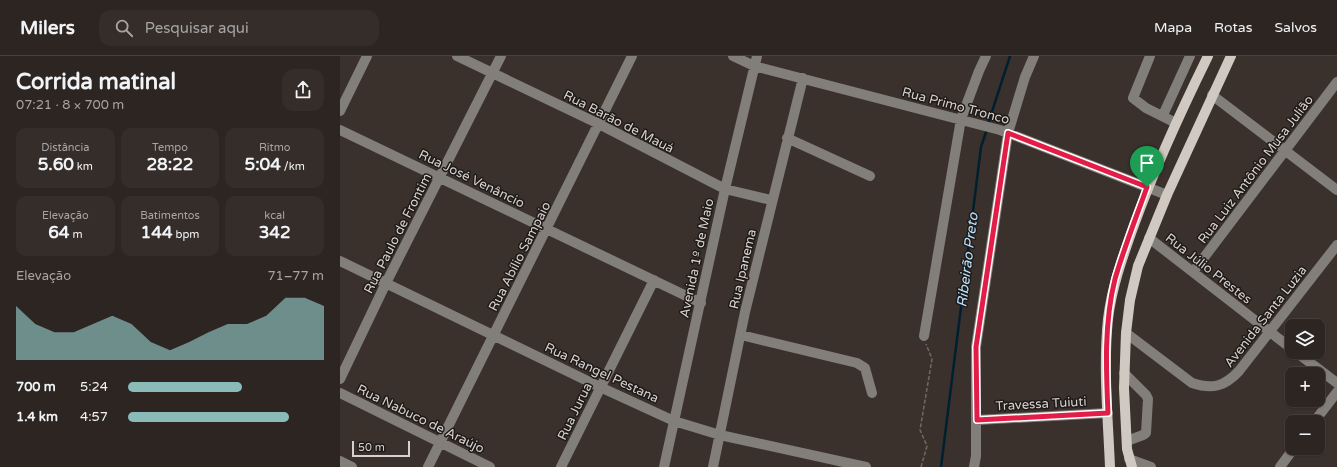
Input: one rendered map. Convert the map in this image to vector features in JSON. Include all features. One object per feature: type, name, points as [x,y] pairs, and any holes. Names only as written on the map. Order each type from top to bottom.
[{"type":"main road","points":[[1131,463],[1127,441],[1124,373],[1126,333],[1130,300],[1138,266],[1167,195],[1231,56]]},
{"type":"main road","points":[[1110,467],[1106,351],[1115,280],[1147,187],[1206,57]]},
{"type":"street","points":[[340,111],[367,56]]},
{"type":"street","name":"Rua Barão de Mauá","points":[[457,56],[599,124],[725,189],[771,200]]},
{"type":"street","name":"Rua Paulo de Frontim","points":[[340,379],[386,284],[501,56]]},
{"type":"street","name":"Rua Abílio Sampaio","points":[[428,467],[632,56]]},
{"type":"street","name":"Rua Primo Tronco","points":[[733,56],[754,66],[961,119],[1004,132],[1167,195]]},
{"type":"street","name":"Avenida 1º de Maio","points":[[664,467],[725,189],[757,56]]},
{"type":"street","points":[[924,336],[961,119],[986,56]]},
{"type":"street","points":[[974,467],[976,456],[977,420],[976,347],[1004,132],[1034,56]]},
{"type":"street","points":[[1150,56],[1133,98],[1146,108],[1163,115],[1176,123]]},
{"type":"street","points":[[1163,115],[1190,56]]},
{"type":"street","name":"Rua Ipanema","points":[[713,467],[771,200],[803,78]]},
{"type":"street","name":"Rua Luiz Antônio Musa Julião","points":[[1193,272],[1337,82]]},
{"type":"street","points":[[1212,95],[1337,190]]},
{"type":"street","name":"Rua José Venâncio","points":[[340,130],[701,303]]},
{"type":"street","points":[[787,138],[870,176]]},
{"type":"street","name":"Rua Júlio Prestes","points":[[1149,238],[1285,344]]},
{"type":"street","name":"Avenida Santa Luzia","points":[[1126,333],[1192,383],[1203,387],[1215,387],[1227,382],[1234,377],[1337,245]]},
{"type":"street","name":"Rua Rangel Pestana","points":[[340,261],[600,387],[674,421],[720,436],[832,463],[866,467]]},
{"type":"street","name":"Rua Jurua","points":[[561,467],[654,280]]},
{"type":"street","points":[[741,335],[857,363],[865,368],[872,393]]},
{"type":"street","points":[[1305,359],[1337,383]]},
{"type":"street","points":[[1124,373],[1146,395],[1148,399],[1146,433],[1127,441]]},
{"type":"street","points":[[1319,415],[1337,392]]},
{"type":"street","name":"Rua Nabuco de Araújo","points":[[340,394],[490,467]]},
{"type":"street","name":"Travessa Tuiuti","points":[[977,420],[1108,413]]},
{"type":"street","points":[[1280,467],[1289,455]]},
{"type":"street","points":[[340,461],[352,467]]},
{"type":"street","points":[[1131,463],[1151,467]]},
{"type":"path","points":[[921,467],[927,446],[920,430],[932,359],[924,336]]},
{"type":"waterway","name":"Ribeirão Preto","points":[[988,124],[1010,56]]},
{"type":"waterway","name":"Ribeirão Preto","points":[[941,467],[981,147],[987,129]]},
{"type":"route","points":[[1008,133],[1147,187],[1115,280],[1108,319],[1106,380],[1108,413],[977,420],[976,347],[1008,133]]}]
